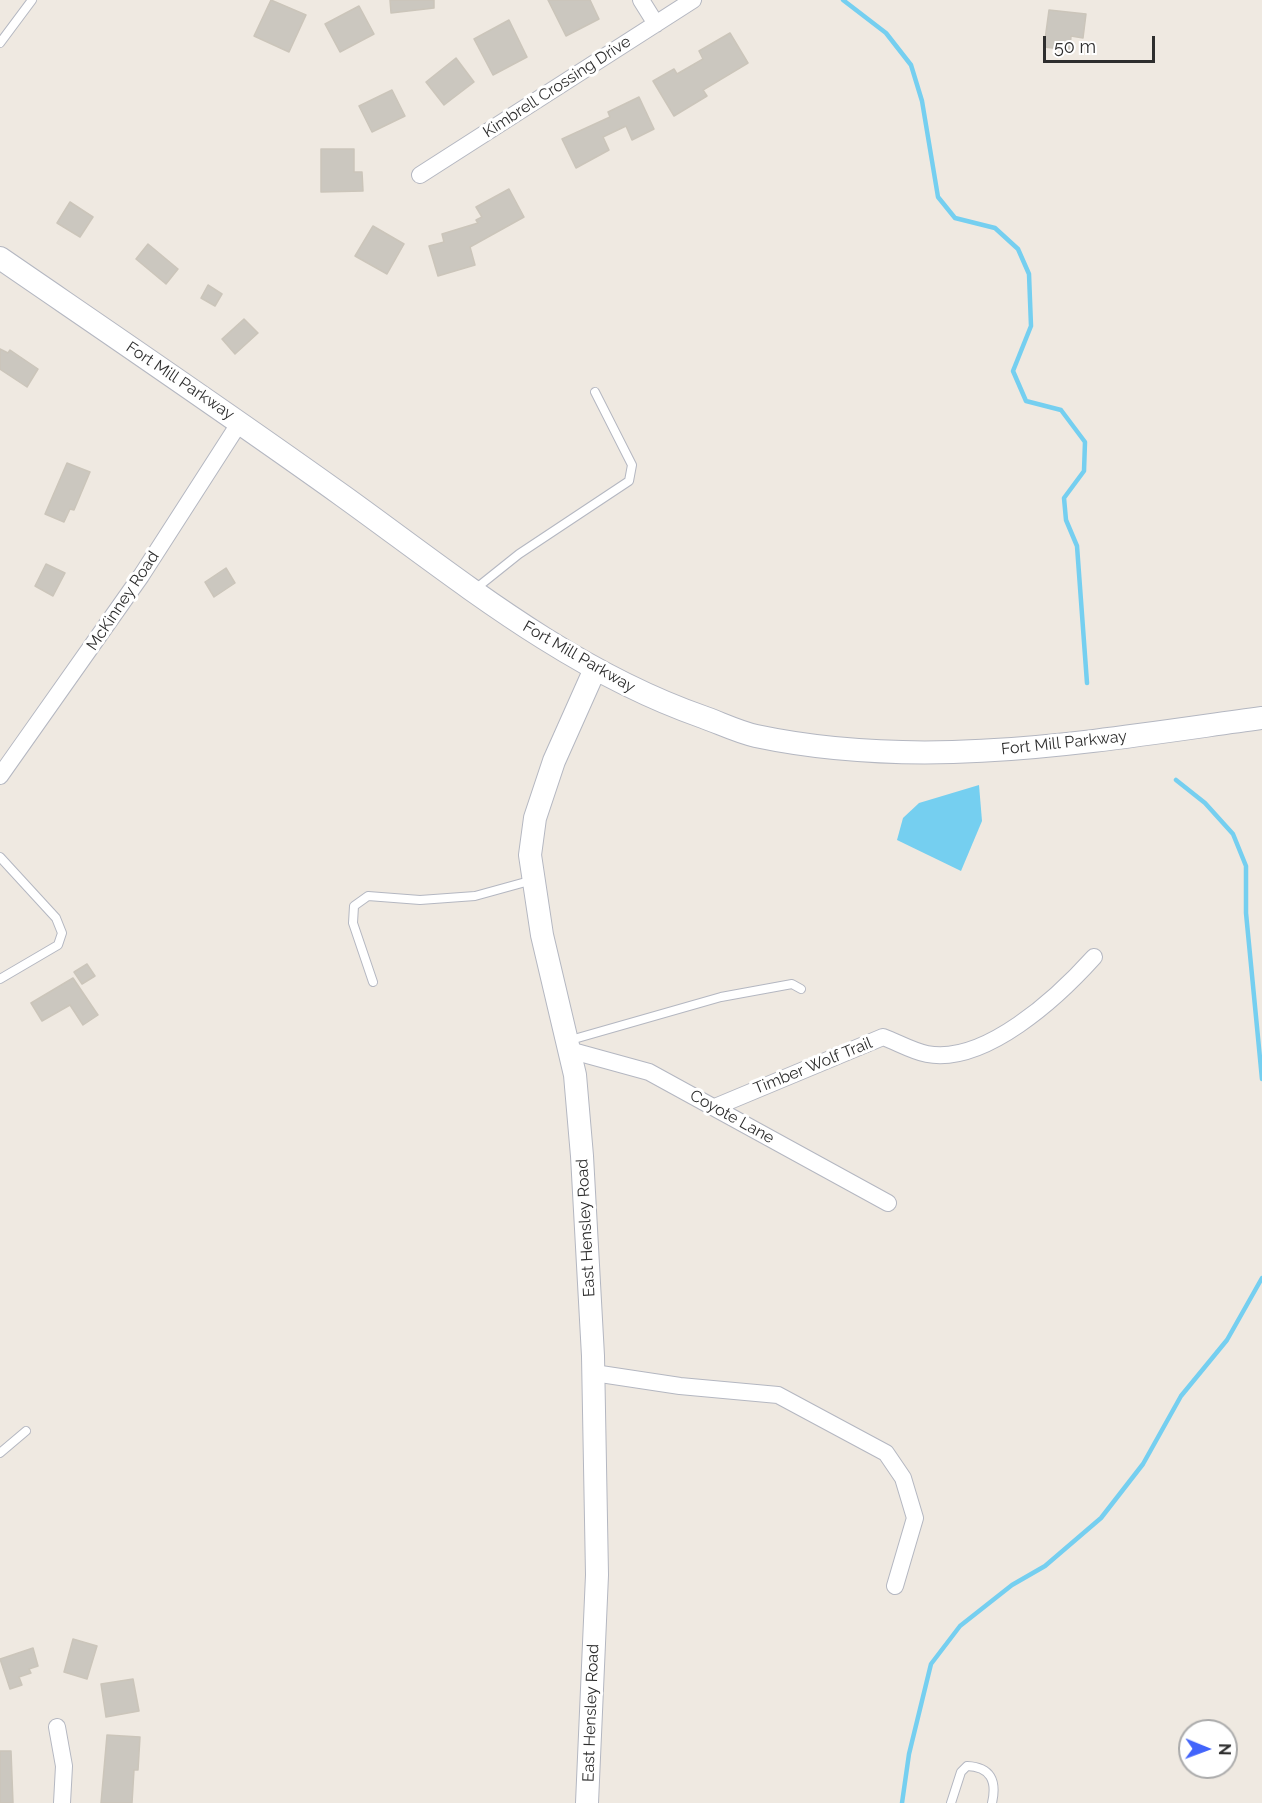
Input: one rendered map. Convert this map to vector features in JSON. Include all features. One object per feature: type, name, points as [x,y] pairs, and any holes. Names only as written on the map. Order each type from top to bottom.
[{"type":"main road","name":"Fort Mill Parkway","points":[[0,258],[240,422],[545,641],[648,696],[752,735],[862,750],[935,753],[1026,750],[1262,718]]},
{"type":"main road","name":"East Hensley Road","points":[[587,1803],[597,1575],[594,1373],[582,1156],[575,1075],[533,880],[530,855],[535,818],[554,761],[596,669]]},
{"type":"street","points":[[641,0],[656,24]]},
{"type":"street","name":"Kimbrell Crossing Drive","points":[[420,175],[693,0]]},
{"type":"street","name":"McKinney Road","points":[[0,776],[141,576],[240,422]]},
{"type":"street","name":"Timber Wolf Trail","points":[[715,1107],[883,1037],[927,1053],[949,1054],[976,1047],[1005,1033],[1041,1008],[1073,980],[1094,957]]},
{"type":"street","name":"Coyote Lane","points":[[568,1045],[649,1072],[888,1203]]},
{"type":"street","points":[[594,1373],[680,1386],[778,1395],[885,1453],[903,1478],[915,1518],[895,1586]]},
{"type":"street","points":[[57,1727],[64,1766],[62,1803]]},
{"type":"lane","points":[[0,43],[32,0]]},
{"type":"lane","points":[[473,590],[519,554],[629,481],[632,465],[595,392]]},
{"type":"lane","points":[[0,857],[56,918],[62,933],[58,945],[0,979]]},
{"type":"lane","points":[[374,982],[352,923],[354,906],[368,896],[420,900],[475,896],[533,880]]},
{"type":"lane","points":[[568,1045],[721,997],[792,984],[801,989]]},
{"type":"lane","points":[[0,1453],[26,1431]]},
{"type":"lane","points":[[951,1803],[961,1772],[967,1767],[980,1767],[991,1774],[995,1790],[992,1803]]},
{"type":"water","points":[[979,785],[982,821],[961,871],[897,840],[903,818],[919,803]]},
{"type":"building","points":[[271,0],[306,15],[289,52],[254,36]]},
{"type":"building","points":[[390,0],[434,0],[434,8],[391,13]]},
{"type":"building","points":[[548,0],[590,0],[599,19],[566,36]]},
{"type":"building","points":[[359,6],[374,34],[340,52],[325,24]]},
{"type":"building","points":[[1049,10],[1086,14],[1083,38],[1071,36],[1070,50],[1044,47]]},
{"type":"building","points":[[509,20],[527,57],[493,75],[474,39]]},
{"type":"building","points":[[730,33],[748,63],[703,90],[707,96],[674,116],[653,81],[674,69],[677,74],[703,59],[699,51]]},
{"type":"building","points":[[456,58],[474,82],[444,105],[426,82]]},
{"type":"building","points":[[392,90],[405,116],[372,132],[359,106]]},
{"type":"building","points":[[639,97],[654,129],[632,140],[626,126],[603,137],[609,150],[576,168],[562,139],[610,117],[608,112]]},
{"type":"building","points":[[321,149],[354,149],[354,172],[362,172],[363,191],[321,192]]},
{"type":"building","points":[[509,189],[524,217],[470,247],[475,265],[438,276],[429,246],[444,242],[442,234],[478,223],[476,220],[482,217],[476,207]]},
{"type":"building","points":[[70,202],[93,217],[80,237],[57,223]]},
{"type":"building","points":[[373,226],[404,244],[387,274],[355,256]]},
{"type":"building","points":[[148,244],[178,269],[166,284],[136,259]]},
{"type":"building","points":[[208,285],[222,294],[215,306],[201,298]]},
{"type":"building","points":[[244,319],[258,333],[235,354],[222,339]]},
{"type":"building","points":[[0,349],[8,353],[10,350],[38,369],[27,387],[0,369]]},
{"type":"building","points":[[67,463],[90,472],[74,510],[70,509],[64,522],[45,514]]},
{"type":"building","points":[[46,564],[65,573],[53,596],[35,586]]},
{"type":"building","points":[[226,568],[235,583],[214,597],[205,582]]},
{"type":"building","points":[[87,964],[95,976],[82,984],[74,972]]},
{"type":"building","points":[[73,978],[98,1015],[83,1025],[70,1005],[42,1021],[31,1003]]},
{"type":"building","points":[[73,1639],[97,1646],[87,1679],[64,1672]]},
{"type":"building","points":[[33,1648],[38,1666],[29,1669],[31,1673],[19,1677],[22,1685],[10,1689],[0,1659]]},
{"type":"building","points":[[133,1679],[139,1711],[106,1717],[101,1684]]},
{"type":"building","points":[[107,1735],[140,1737],[138,1770],[134,1770],[132,1803],[101,1803]]},
{"type":"building","points":[[0,1751],[11,1751],[13,1803],[0,1803]]},
{"type":"waterway","points":[[843,0],[886,33],[911,65],[922,101],[938,197],[955,218],[995,228],[1018,249],[1029,274],[1031,326],[1013,371],[1026,401],[1061,410],[1085,442],[1084,471],[1064,498],[1066,520],[1077,546],[1087,683]]},
{"type":"waterway","points":[[1176,780],[1205,803],[1233,834],[1246,866],[1246,913],[1262,1079]]},
{"type":"waterway","points":[[902,1803],[909,1754],[931,1664],[960,1626],[1012,1585],[1045,1566],[1101,1518],[1143,1464],[1181,1396],[1227,1340],[1262,1278]]}]
